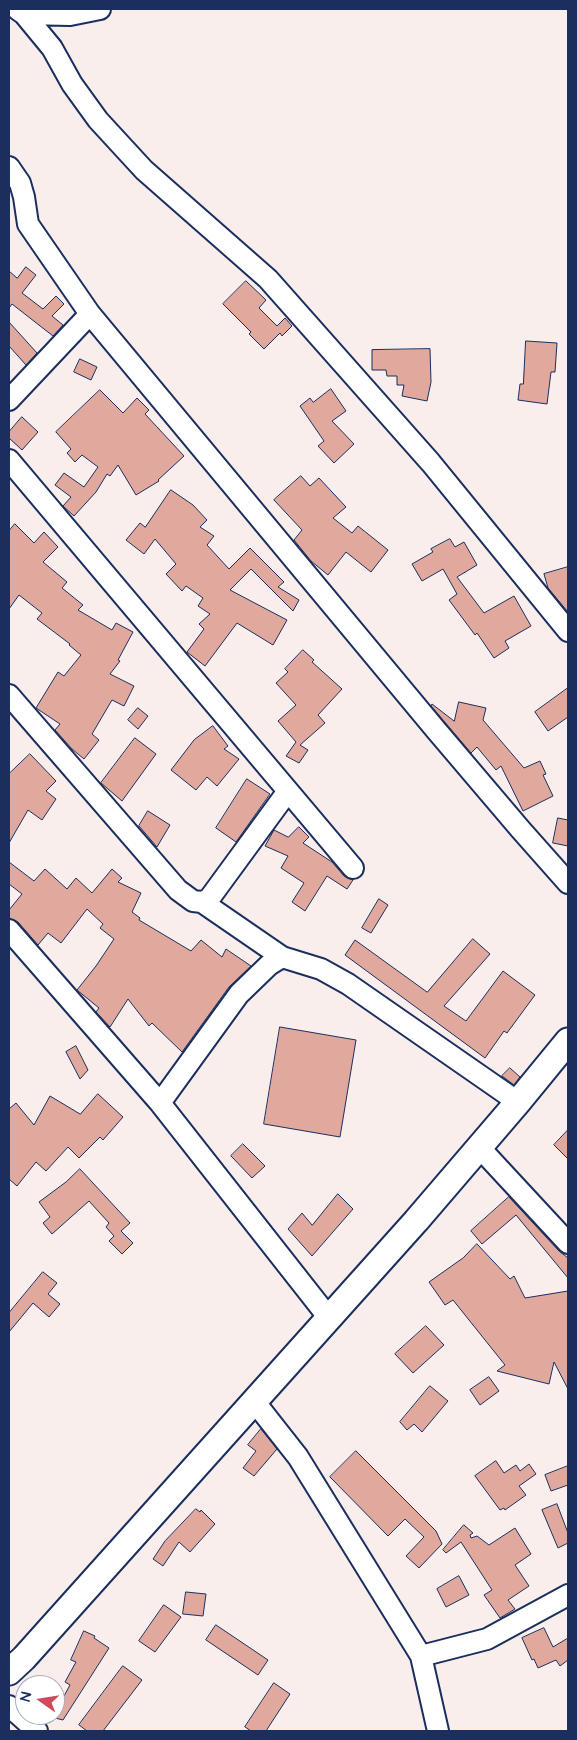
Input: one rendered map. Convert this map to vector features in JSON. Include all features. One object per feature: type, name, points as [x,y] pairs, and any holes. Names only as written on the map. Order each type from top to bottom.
[{"type":"main road","points":[[9,1672],[31,1650],[329,1318],[518,1102],[568,1041]]},
{"type":"street","points":[[20,11],[70,15],[100,9]]},
{"type":"street","points":[[20,11],[52,48],[72,84],[98,120],[144,170],[268,279],[431,463],[568,631]]},
{"type":"street","points":[[9,167],[20,183],[28,224],[90,314],[436,730],[568,883]]},
{"type":"street","points":[[9,400],[90,314]]},
{"type":"street","points":[[9,460],[353,868]]},
{"type":"street","points":[[9,695],[178,890],[193,901],[202,902],[282,957],[322,969],[348,984],[518,1102]]},
{"type":"street","points":[[202,902],[209,899],[288,791]]},
{"type":"street","points":[[9,930],[160,1103],[329,1318]]},
{"type":"street","points":[[160,1103],[239,994],[269,965],[282,957]]},
{"type":"street","points":[[479,1146],[568,1243]]},
{"type":"street","points":[[254,1401],[298,1457],[421,1656],[438,1731]]},
{"type":"street","points":[[421,1656],[487,1639],[568,1595]]},
{"type":"street","points":[[9,1706],[37,1731]]},
{"type":"building","points":[[26,267],[36,275],[22,293],[43,309],[56,296],[64,304],[52,316],[63,325],[53,336],[12,304],[9,308],[9,271],[17,278]]},
{"type":"building","points":[[246,281],[266,300],[259,308],[277,326],[285,318],[292,326],[282,336],[280,333],[264,349],[249,334],[251,332],[223,304]]},
{"type":"building","points":[[9,322],[37,353],[26,365],[9,346]]},
{"type":"building","points":[[526,341],[557,343],[555,372],[551,372],[547,404],[518,400],[520,384],[523,384]]},
{"type":"building","points":[[430,349],[431,382],[427,401],[402,396],[404,385],[397,385],[397,376],[387,376],[386,370],[372,370],[372,350]]},
{"type":"building","points":[[80,359],[97,367],[91,380],[74,372]]},
{"type":"building","points":[[331,389],[346,411],[332,421],[354,444],[334,463],[318,446],[324,441],[300,406],[310,398],[313,402]]},
{"type":"building","points":[[100,390],[123,413],[137,398],[149,410],[145,414],[184,456],[159,481],[136,495],[118,465],[110,476],[107,474],[96,492],[74,516],[63,506],[71,497],[55,485],[64,473],[84,487],[98,467],[82,455],[75,462],[67,453],[71,449],[56,432]]},
{"type":"building","points":[[22,417],[38,432],[22,450],[9,438],[9,432]]},
{"type":"building","points":[[301,476],[310,486],[319,478],[346,507],[333,518],[352,533],[358,526],[388,550],[371,572],[346,552],[328,575],[311,561],[294,540],[302,530],[274,500]]},
{"type":"building","points":[[171,490],[193,505],[207,520],[200,527],[214,536],[207,545],[229,569],[250,548],[284,582],[278,587],[299,600],[293,611],[251,569],[230,590],[287,620],[273,645],[237,623],[205,666],[187,652],[204,629],[199,624],[210,614],[198,606],[203,598],[186,586],[182,591],[166,574],[176,564],[155,539],[144,554],[126,540],[140,523],[145,527]]},
{"type":"building","points":[[15,524],[34,543],[44,532],[58,547],[43,562],[67,582],[62,588],[83,605],[78,610],[112,630],[116,623],[133,632],[118,660],[120,661],[110,674],[134,686],[124,706],[112,700],[92,734],[99,740],[84,759],[55,730],[60,724],[36,708],[58,672],[64,676],[81,655],[70,644],[37,619],[42,613],[19,595],[9,609],[9,531]]},
{"type":"building","points":[[450,539],[455,547],[464,542],[477,565],[457,577],[484,613],[514,596],[531,626],[505,641],[509,648],[494,658],[477,633],[475,635],[449,600],[457,594],[443,569],[422,581],[412,564],[433,552],[431,549]]},
{"type":"building","points":[[568,567],[567,611],[548,588],[544,574]]},
{"type":"building","points":[[303,650],[314,660],[312,662],[342,689],[318,715],[325,723],[300,745],[308,750],[299,763],[286,756],[296,742],[278,721],[296,705],[276,683],[288,672],[285,669]]},
{"type":"building","points":[[568,688],[568,717],[548,731],[535,712]]},
{"type":"building","points":[[459,702],[486,708],[483,720],[524,768],[540,761],[546,774],[543,775],[553,796],[523,811],[501,766],[496,770],[477,747],[471,753],[431,706],[432,704],[454,721]]},
{"type":"building","points":[[138,708],[148,716],[138,729],[128,720]]},
{"type":"building","points":[[213,726],[228,746],[224,749],[239,759],[217,786],[207,777],[196,790],[171,770],[194,740]]},
{"type":"building","points":[[135,738],[156,754],[122,801],[101,783]]},
{"type":"building","points":[[30,754],[56,781],[46,791],[56,799],[42,820],[28,810],[9,843],[9,774]]},
{"type":"building","points":[[247,779],[270,794],[236,842],[216,828]]},
{"type":"building","points":[[148,811],[170,825],[157,847],[139,826]]},
{"type":"building","points":[[558,818],[568,820],[568,846],[553,843]]},
{"type":"building","points":[[299,827],[309,837],[303,843],[332,862],[344,876],[353,880],[347,889],[327,876],[305,911],[292,902],[304,883],[281,868],[288,856],[265,846],[274,830],[288,837]]},
{"type":"building","points":[[9,862],[34,881],[45,869],[67,889],[76,878],[92,893],[112,869],[122,878],[118,882],[141,893],[132,912],[140,918],[139,920],[191,951],[201,940],[222,957],[226,949],[251,966],[229,987],[182,1052],[152,1023],[149,1026],[128,999],[110,1027],[96,1012],[99,1008],[77,990],[114,939],[100,928],[103,924],[87,909],[61,943],[48,933],[38,945],[18,922],[9,918],[9,910],[22,894],[9,884]]},
{"type":"building","points":[[379,899],[388,905],[371,933],[362,928]]},
{"type":"building","points":[[473,939],[490,954],[444,1006],[466,1021],[503,971],[535,995],[507,1033],[504,1031],[485,1058],[345,955],[355,940],[427,992]]},
{"type":"building","points":[[280,1027],[356,1040],[340,1137],[264,1124]]},
{"type":"building","points":[[76,1046],[88,1070],[80,1079],[66,1052]]},
{"type":"building","points":[[510,1068],[520,1077],[514,1085],[502,1076]]},
{"type":"building","points":[[98,1094],[123,1117],[103,1140],[100,1137],[79,1158],[68,1147],[46,1171],[36,1162],[17,1186],[9,1179],[9,1109],[16,1103],[34,1125],[50,1096],[80,1114]]},
{"type":"building","points":[[568,1130],[568,1159],[554,1145]]},
{"type":"building","points":[[243,1144],[265,1166],[252,1178],[231,1156]]},
{"type":"building","points":[[80,1169],[130,1223],[121,1231],[133,1243],[122,1254],[109,1241],[114,1236],[106,1227],[109,1223],[89,1201],[52,1234],[43,1223],[50,1217],[39,1202]]},
{"type":"building","points":[[338,1194],[353,1209],[312,1256],[288,1229],[302,1213],[312,1225]]},
{"type":"building","points":[[509,1197],[559,1251],[568,1258],[568,1278],[516,1215],[482,1244],[471,1231]]},
{"type":"building","points":[[477,1244],[510,1279],[514,1276],[525,1298],[568,1291],[568,1389],[554,1362],[549,1384],[497,1371],[505,1365],[453,1300],[445,1305],[429,1282],[463,1258]]},
{"type":"building","points":[[43,1272],[57,1283],[48,1294],[60,1304],[49,1317],[33,1303],[9,1332],[9,1313]]},
{"type":"building","points":[[426,1326],[444,1345],[413,1373],[395,1354]]},
{"type":"building","points":[[489,1377],[499,1391],[480,1405],[470,1390]]},
{"type":"building","points":[[430,1386],[448,1401],[422,1432],[414,1424],[407,1430],[400,1422]]},
{"type":"building","points":[[261,1429],[277,1449],[254,1476],[243,1468],[256,1451],[248,1445]]},
{"type":"building","points":[[356,1451],[436,1531],[442,1544],[419,1568],[406,1556],[424,1537],[405,1519],[388,1536],[330,1477]]},
{"type":"building","points":[[496,1461],[504,1473],[516,1465],[520,1471],[529,1464],[536,1474],[519,1486],[526,1495],[505,1510],[504,1508],[500,1510],[475,1476]]},
{"type":"building","points":[[568,1466],[568,1485],[551,1491],[545,1475]]},
{"type":"building","points":[[557,1504],[568,1533],[568,1543],[558,1548],[542,1510]]},
{"type":"building","points":[[196,1509],[200,1512],[201,1510],[215,1524],[190,1552],[179,1542],[163,1566],[153,1559],[165,1541]]},
{"type":"building","points":[[464,1525],[473,1533],[470,1535],[471,1538],[477,1536],[489,1545],[515,1528],[531,1554],[515,1565],[529,1586],[508,1600],[515,1609],[500,1618],[484,1595],[492,1590],[461,1542],[446,1553],[443,1550]]},
{"type":"building","points":[[459,1576],[469,1595],[446,1607],[437,1589]]},
{"type":"building","points":[[186,1592],[206,1594],[203,1616],[183,1614]]},
{"type":"building","points":[[164,1605],[181,1617],[155,1652],[139,1641]]},
{"type":"building","points":[[216,1625],[268,1660],[258,1675],[206,1640]]},
{"type":"building","points":[[544,1628],[553,1647],[568,1638],[568,1660],[560,1666],[556,1660],[538,1668],[534,1659],[532,1660],[522,1638]]},
{"type":"building","points":[[84,1631],[95,1636],[94,1638],[109,1648],[65,1717],[65,1694],[70,1685],[65,1682],[76,1662],[71,1660]]},
{"type":"building","points":[[123,1666],[142,1680],[103,1731],[87,1731],[79,1725]]},
{"type":"building","points":[[274,1683],[290,1694],[266,1731],[251,1731],[245,1727]]}]
